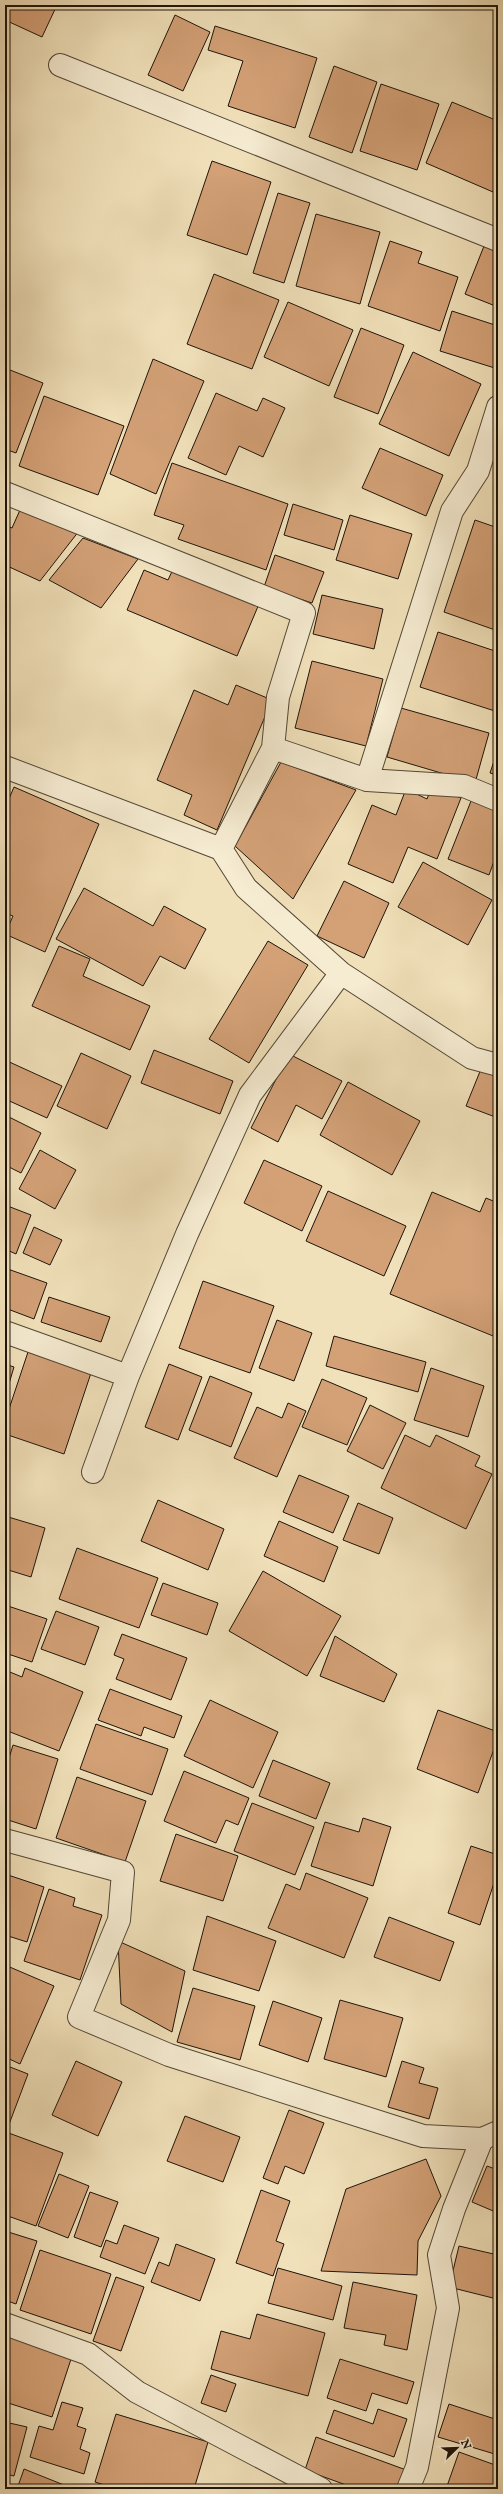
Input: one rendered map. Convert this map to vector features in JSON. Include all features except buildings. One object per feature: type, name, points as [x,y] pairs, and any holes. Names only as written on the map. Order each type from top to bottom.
[{"type":"street","points":[[60,64],[498,240]]},
{"type":"street","points":[[367,780],[452,511],[478,471],[498,407]]},
{"type":"street","points":[[5,493],[304,613],[278,697],[273,748],[221,849]]},
{"type":"street","points":[[273,748],[367,780],[464,786],[498,800]]},
{"type":"street","points":[[5,767],[221,849],[246,888],[341,973],[472,1058],[498,1066]]},
{"type":"street","points":[[93,1472],[128,1376],[187,1234],[250,1095],[341,973]]},
{"type":"street","points":[[5,1332],[128,1376]]},
{"type":"street","points":[[5,1840],[123,1872],[119,1920],[79,2017],[169,2055],[423,2136],[490,2136],[454,2209],[439,2255],[448,2308],[418,2468],[408,2489]]},
{"type":"street","points":[[5,2324],[88,2354],[137,2392],[321,2489]]}]
